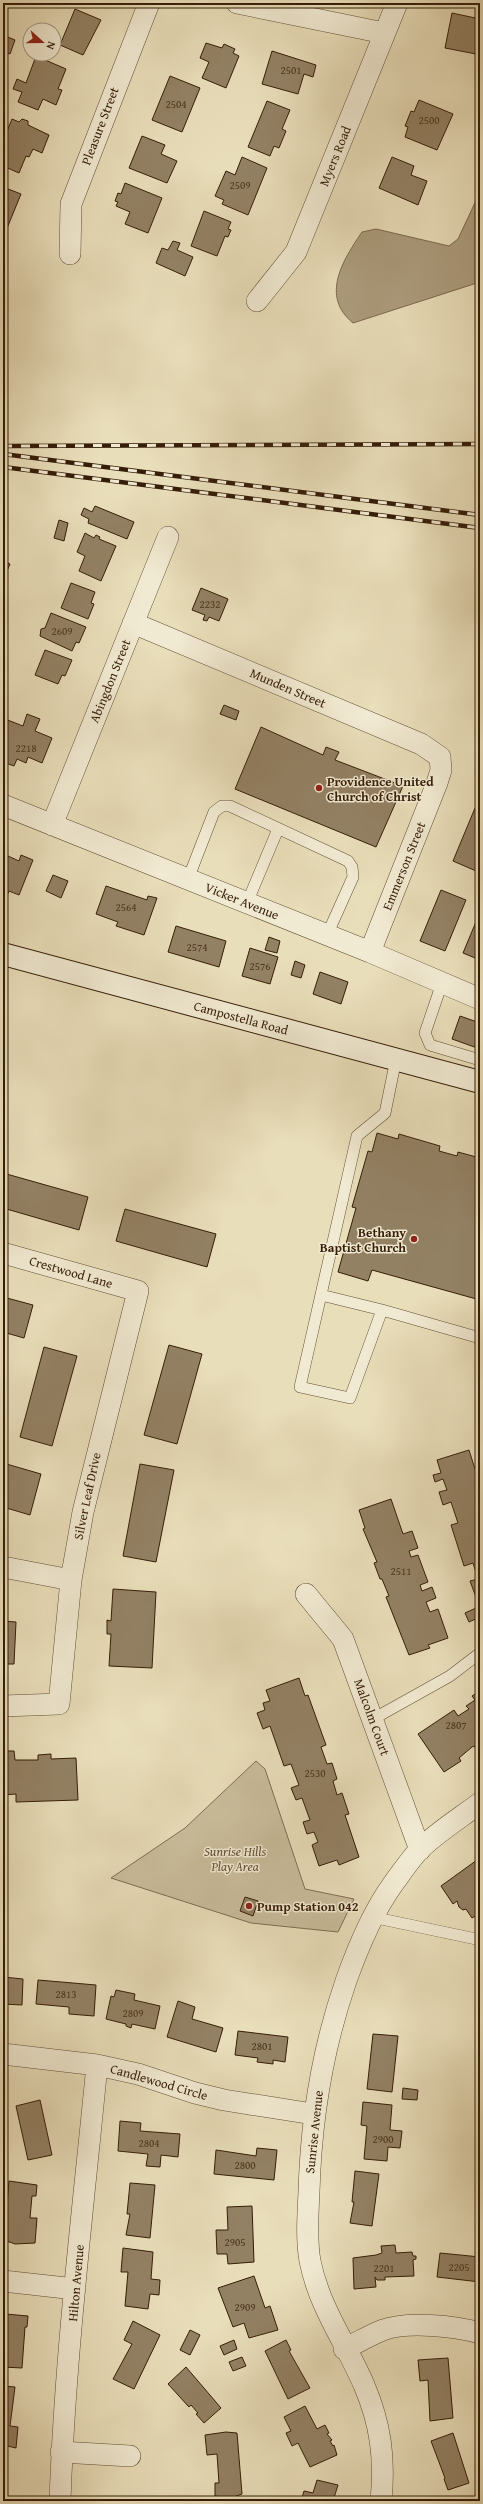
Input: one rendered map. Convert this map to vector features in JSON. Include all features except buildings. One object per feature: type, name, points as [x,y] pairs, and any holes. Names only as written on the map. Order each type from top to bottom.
[{"type":"main road","name":"Campostella Road","points":[[3,954],[480,1082]]},
{"type":"street","name":"Pleasure Street","points":[[70,254],[71,204],[149,3]]},
{"type":"street","points":[[237,3],[384,33]]},
{"type":"street","name":"Myers Road","points":[[257,300],[296,252],[397,3]]},
{"type":"street","name":"Abingdon Street","points":[[52,825],[168,537]]},
{"type":"street","name":"Munden Street","points":[[133,624],[421,744],[440,756]]},
{"type":"street","name":"Emmerson Street","points":[[370,952],[437,783],[441,770],[440,756]]},
{"type":"street","name":"Vicker Avenue","points":[[3,806],[370,952],[480,999]]},
{"type":"street","name":"Crestwood Lane","points":[[3,1252],[138,1291]]},
{"type":"street","name":"Silver Leaf Drive","points":[[3,1706],[59,1704],[71,1580],[98,1445],[138,1291]]},
{"type":"street","points":[[3,1567],[71,1580]]},
{"type":"street","name":"Malcolm Court","points":[[306,1594],[343,1640],[420,1850]]},
{"type":"street","name":"Sunrise Avenue","points":[[381,2501],[384,2468],[381,2439],[363,2384],[344,2349],[324,2306],[310,2260],[308,2203],[313,2114],[331,2024],[357,1950],[372,1917],[392,1885],[420,1850],[480,1803]]},
{"type":"street","name":"Candlewood Circle","points":[[3,2054],[97,2064],[138,2074],[195,2093],[224,2100],[313,2114]]},
{"type":"street","name":"Hilton Avenue","points":[[60,2501],[61,2452],[75,2288],[97,2064]]},
{"type":"street","points":[[3,2282],[75,2288]]},
{"type":"street","points":[[344,2349],[384,2330],[421,2326],[456,2326],[480,2333]]},
{"type":"street","points":[[61,2452],[130,2456]]},
{"type":"lane","points":[[188,879],[214,812],[222,806],[230,806],[348,861],[352,867],[353,877],[327,935]]},
{"type":"lane","points":[[247,903],[278,829]]},
{"type":"lane","points":[[442,983],[425,1033],[430,1045],[480,1060]]},
{"type":"lane","points":[[382,1310],[350,1398],[300,1387],[357,1136],[384,1113],[396,1059]]},
{"type":"lane","points":[[321,1295],[382,1310],[480,1338]]},
{"type":"lane","points":[[373,1719],[450,1676],[480,1653]]},
{"type":"lane","points":[[372,1917],[476,1939],[480,1937]]},
{"type":"green space","name":"Sunrise Hills Play Area","points":[[256,1761],[265,1769],[305,1889],[354,1899],[338,1932],[251,1923],[111,1878],[185,1828]]},
{"type":"shaded area","points":[[480,192],[480,282],[353,323],[343,312],[338,301],[336,290],[342,266],[362,232],[376,229],[449,246],[458,239]]},
{"type":"railway","points":[[3,446],[480,444]]},
{"type":"railway","points":[[3,454],[480,515]]},
{"type":"railway","points":[[3,467],[480,528]]},
{"type":"place","name":"Providence United Church of Christ","points":[[319,788]]},
{"type":"place","name":"Bethany Baptist Church","points":[[414,1239]]},
{"type":"place","name":"Pump Station 042","points":[[249,1906]]}]
